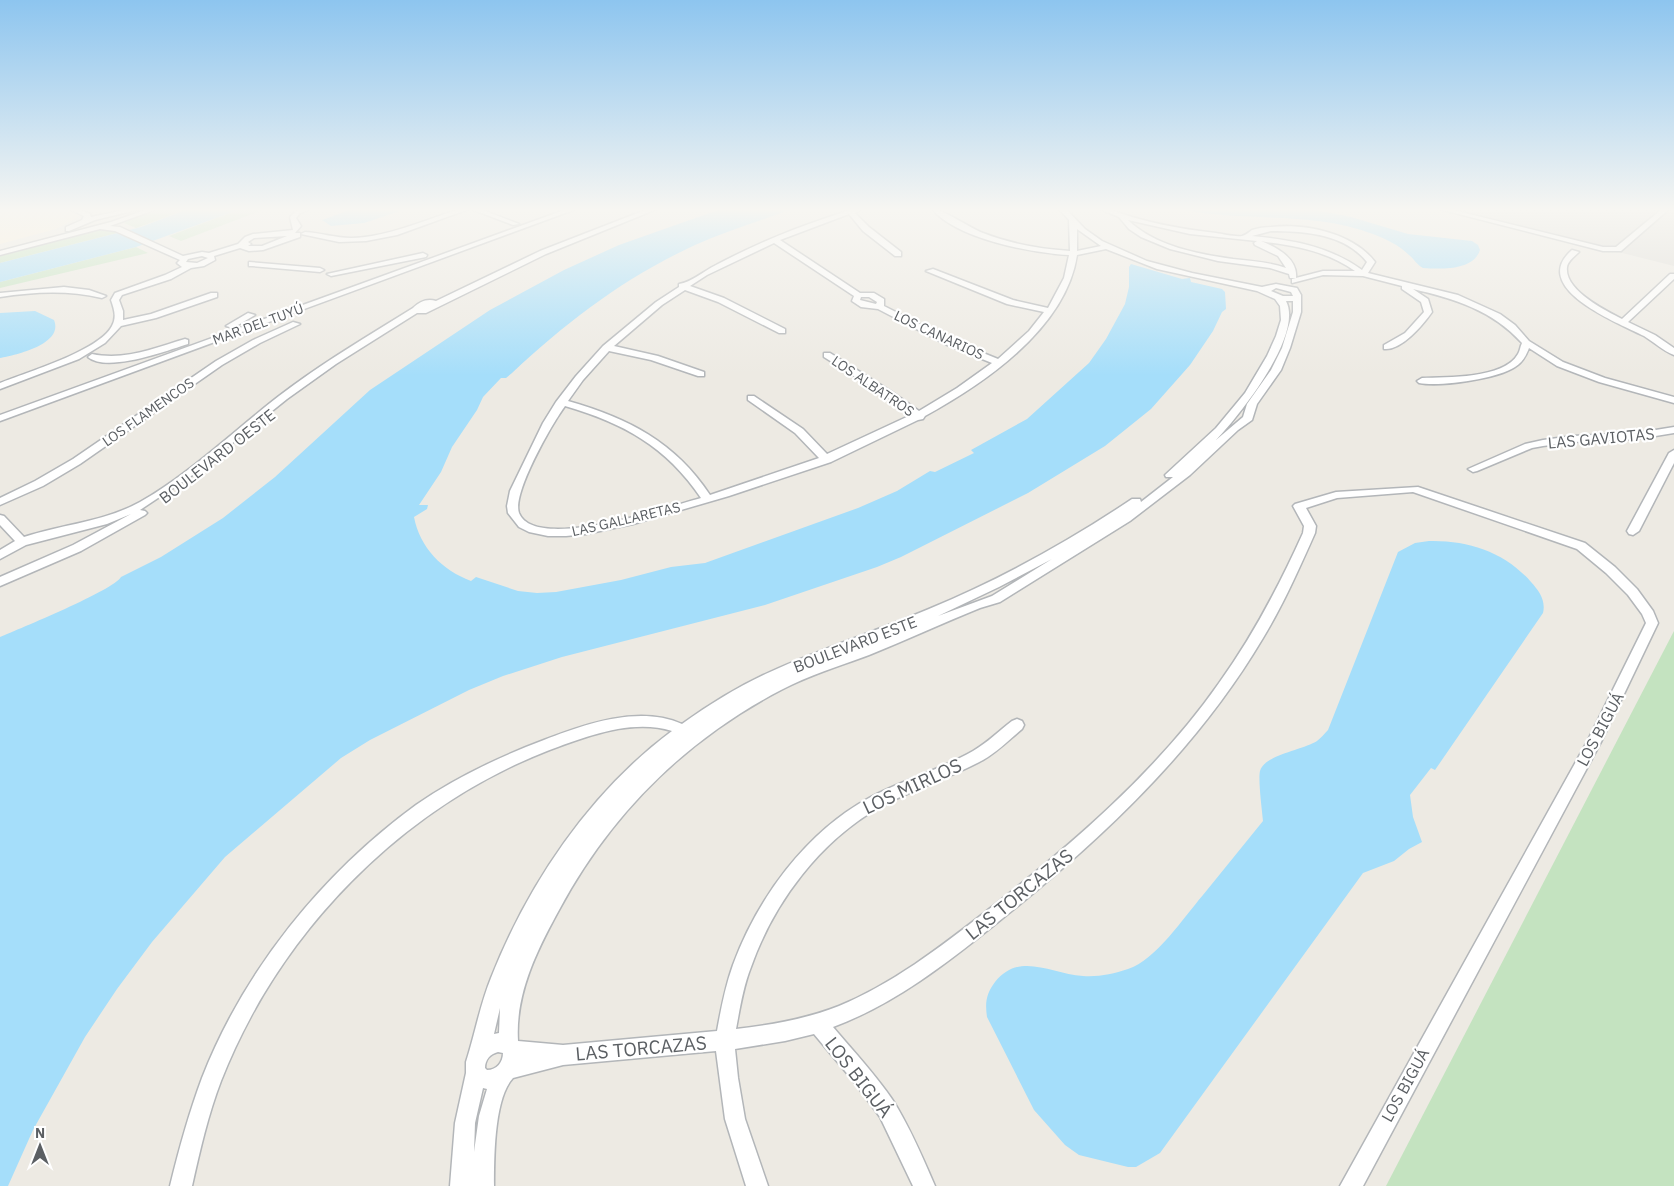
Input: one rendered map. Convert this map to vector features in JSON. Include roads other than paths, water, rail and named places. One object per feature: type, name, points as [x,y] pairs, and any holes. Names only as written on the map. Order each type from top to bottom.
[{"type":"street","points":[[113,295],[153,278],[176,264]]},
{"type":"street","points":[[184,264],[195,264]]},
{"type":"street","points":[[255,264],[318,273],[324,277],[330,272],[382,264]]},
{"type":"street","name":"MAR DEL TUYÚ","points":[[0,418],[421,264]]},
{"type":"street","name":"BOULEVARD OESTE","points":[[0,582],[55,559],[136,517],[288,398],[382,334],[420,311],[419,306],[434,303],[512,264]]},
{"type":"street","name":"LAS GALLARETAS","points":[[721,264],[682,286],[630,326],[606,348],[573,384],[527,462],[514,496],[513,511],[523,523],[540,531],[574,532],[650,515],[750,488],[851,450],[920,417],[966,388],[1000,362],[1026,339],[1050,311],[1068,274],[1070,264]]},
{"type":"street","name":"LOS CANARIOS","points":[[811,264],[858,295],[876,297],[881,301],[880,307],[948,342],[1000,362]]},
{"type":"street","points":[[1152,264],[1190,275],[1274,292],[1290,299],[1293,285],[1290,264]]},
{"type":"street","points":[[1264,264],[1269,265],[1293,285]]},
{"type":"street","points":[[1350,264],[1363,274]]},
{"type":"street","points":[[1363,274],[1369,264]]},
{"type":"street","points":[[1564,264],[1566,281],[1574,291],[1590,304],[1646,334],[1674,352]]},
{"type":"street","points":[[0,295],[57,289],[113,295],[163,279],[191,265]]},
{"type":"street","points":[[930,270],[1010,302],[1050,311]]},
{"type":"street","points":[[1293,285],[1324,273],[1363,274],[1398,284],[1442,293],[1478,306],[1504,321],[1526,343],[1546,357],[1571,369],[1621,386],[1674,400]]},
{"type":"street","points":[[1622,322],[1673,276]]},
{"type":"street","points":[[153,278],[163,279]]},
{"type":"street","points":[[1387,347],[1408,334],[1428,312],[1427,305],[1420,297],[1398,284]]},
{"type":"street","name":"BOULEVARD ESTE","points":[[483,1186],[484,1149],[489,1112],[494,1093],[508,1060],[510,1005],[518,980],[534,940],[568,877],[622,805],[688,735],[726,701],[790,669],[861,647],[958,602],[1012,590],[1027,578],[1106,527],[1134,502],[1182,472],[1208,441],[1240,415],[1250,394],[1271,369],[1297,312],[1293,285]]},
{"type":"street","points":[[682,286],[721,300],[782,331]]},
{"type":"street","name":"BOULEVARD ESTE","points":[[1274,292],[1284,303],[1286,333]]},
{"type":"street","points":[[0,384],[77,361],[90,360],[92,354],[118,324],[118,308],[113,295]]},
{"type":"street","points":[[118,324],[153,316],[214,295]]},
{"type":"street","points":[[77,361],[118,358],[177,345],[238,323],[250,315]]},
{"type":"street","name":"LOS FLAMENCOS","points":[[0,502],[62,471],[216,366],[260,340],[296,324]]},
{"type":"street","points":[[1422,381],[1481,376],[1502,371],[1520,359],[1526,343]]},
{"type":"street","points":[[606,348],[653,357],[701,374]]},
{"type":"street","points":[[92,354],[101,359],[118,358]]},
{"type":"street","name":"LOS ALBATROS","points":[[827,355],[889,394],[920,417]]},
{"type":"street","points":[[751,398],[799,431],[827,460]]},
{"type":"street","points":[[561,402],[618,421],[659,445],[687,469],[707,499]]},
{"type":"street","name":"LAS GAVIOTAS","points":[[1473,469],[1521,449],[1543,443],[1573,438],[1637,436],[1674,430]]},
{"type":"street","points":[[1632,531],[1674,453]]},
{"type":"street","name":"BOULEVARD OESTE","points":[[0,555],[22,542],[40,536],[81,528],[122,515],[144,504],[194,473]]},
{"type":"street","name":"LOS BIGUÁ","points":[[1298,506],[1336,495],[1359,492],[1408,489],[1429,493],[1581,546],[1592,554],[1646,606],[1652,623],[1594,742],[1351,1186]]},
{"type":"street","name":"LAS TORCAZAS","points":[[508,1060],[775,1034],[817,1023],[857,1008],[889,992],[918,974],[1017,898],[1070,852],[1158,765],[1199,720],[1224,688],[1269,618],[1309,533],[1310,526],[1298,506]]},
{"type":"street","points":[[0,518],[22,542]]},
{"type":"street","name":"BOULEVARD ESTE","points":[[984,596],[999,581],[1106,527]]},
{"type":"street","points":[[81,528],[90,529],[95,534],[94,539]]},
{"type":"street","points":[[999,581],[1010,586],[1012,590]]},
{"type":"street","points":[[181,1186],[192,1138],[213,1077],[246,1009],[263,980],[298,929],[371,852],[396,830],[444,796],[471,779],[528,752],[583,732],[624,723],[644,721],[658,723],[688,735]]},
{"type":"street","name":"LOS MIRLOS","points":[[757,1186],[735,1119],[728,1078],[725,1040],[732,999],[742,965],[756,932],[775,899],[810,852],[840,826],[868,806],[979,755],[1017,725]]},
{"type":"street","name":"BOULEVARD ESTE","points":[[480,1052],[500,980],[533,904],[553,873],[575,840],[602,806],[660,749],[688,735]]},
{"type":"street","name":"LOS BIGUÁ","points":[[817,1023],[872,1088],[888,1111],[901,1134],[914,1168],[924,1186]]},
{"type":"street","points":[[461,1186],[465,1123],[476,1073],[475,1062],[480,1052],[491,1044],[498,1042],[508,1060],[490,1080],[480,1077],[476,1073]]},
{"type":"water","points":[[0,264],[69,264],[0,282]]},
{"type":"water","points":[[576,264],[657,264],[621,286],[576,318],[506,378],[501,378],[483,397],[477,410],[452,447],[441,472],[419,505],[428,505],[427,509],[414,517],[421,539],[434,556],[451,571],[471,581],[476,577],[518,591],[556,592],[621,580],[671,567],[705,563],[858,508],[897,491],[930,471],[935,472],[974,453],[971,450],[1027,419],[1089,363],[1106,339],[1125,304],[1129,287],[1129,267],[1131,264],[1182,279],[1190,278],[1191,282],[1222,289],[1225,292],[1226,309],[1222,312],[1213,331],[1190,365],[1151,409],[1105,446],[1028,493],[901,557],[877,567],[765,605],[562,657],[503,676],[469,690],[370,740],[341,758],[225,857],[152,942],[117,989],[85,1037],[33,1130],[8,1186],[0,1186],[0,637],[102,591],[121,577],[161,557],[223,518],[275,477],[370,390],[490,310]]},
{"type":"water","points":[[1466,264],[1439,269],[1423,268],[1419,265]]},
{"type":"water","points":[[35,311],[54,320],[55,328],[52,336],[37,347],[0,358],[0,313]]},
{"type":"water","points":[[1444,541],[1472,546],[1498,556],[1510,563],[1531,582],[1541,596],[1544,608],[1543,613],[1435,770],[1431,768],[1410,795],[1413,817],[1422,842],[1409,849],[1394,861],[1363,873],[1160,1153],[1136,1167],[1128,1167],[1079,1155],[1065,1145],[1034,1110],[987,1017],[987,999],[992,986],[1005,973],[1025,966],[1083,976],[1111,974],[1138,964],[1159,947],[1263,821],[1259,781],[1263,765],[1276,757],[1317,741],[1328,730],[1398,552],[1415,543]]}]
